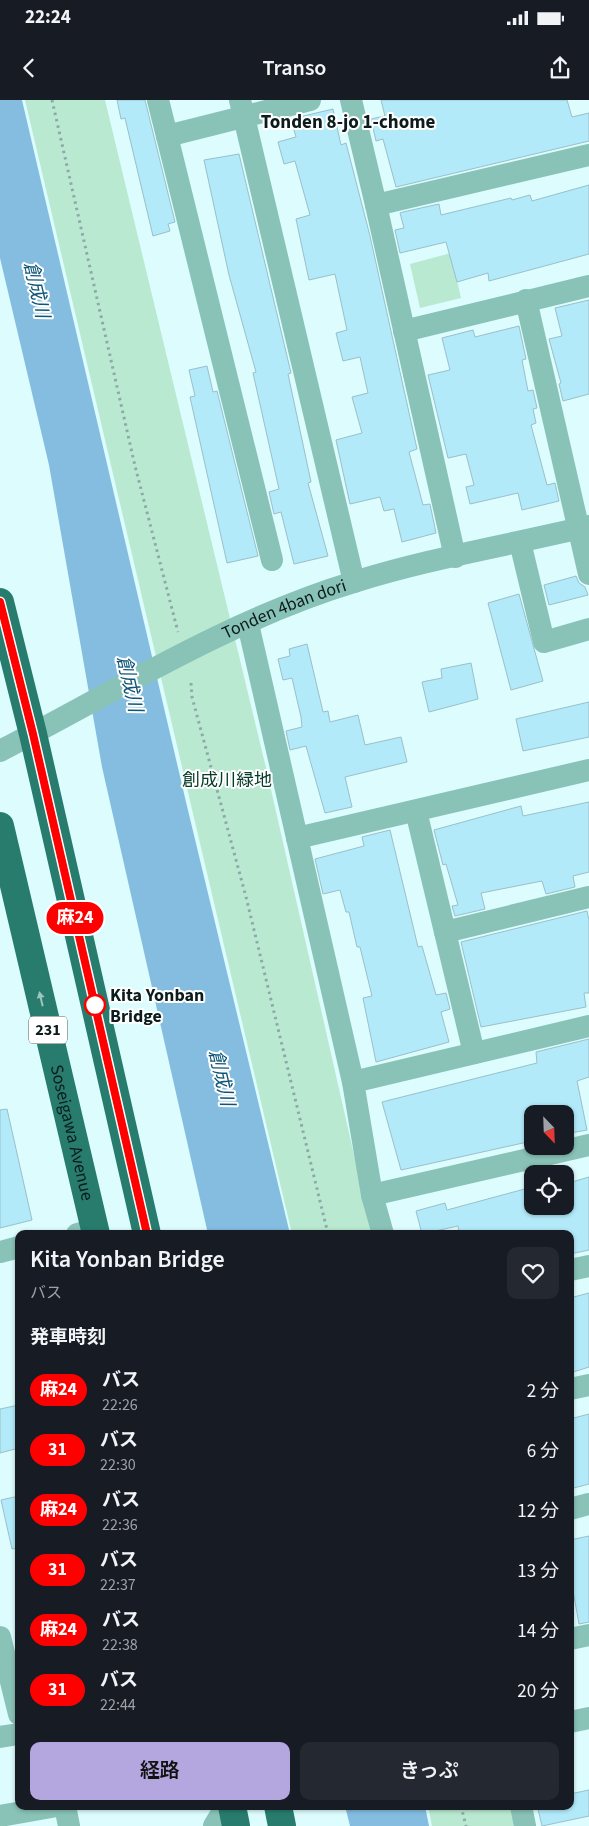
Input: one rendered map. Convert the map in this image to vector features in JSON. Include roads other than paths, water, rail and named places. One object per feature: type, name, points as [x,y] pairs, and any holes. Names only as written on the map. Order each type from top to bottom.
[{"type":"highway","points":[[0,602],[33,734],[146,1230]]},
{"type":"highway","name":"Soseigawa Avenue","points":[[0,826],[90,1230]]},
{"type":"highway","points":[[233,1810],[236,1826]]},
{"type":"highway","points":[[279,1810],[282,1826]]},
{"type":"street","points":[[158,100],[272,560]]},
{"type":"street","points":[[167,136],[205,126],[242,108],[310,100]]},
{"type":"street","points":[[351,100],[455,557]]},
{"type":"street","points":[[242,108],[354,582]]},
{"type":"street","points":[[376,205],[589,155]]},
{"type":"street","points":[[404,331],[589,286]]},
{"type":"street","points":[[526,300],[584,527],[589,574]]},
{"type":"street","name":"Tonden 4ban dori","points":[[0,751],[181,656],[296,603],[354,582],[584,527]]},
{"type":"street","points":[[520,542],[544,642],[589,629]]},
{"type":"street","points":[[248,624],[353,1082],[372,1195],[382,1230]]},
{"type":"street","points":[[297,838],[589,770]]},
{"type":"street","points":[[416,810],[474,1053]]},
{"type":"street","points":[[445,932],[589,897]]},
{"type":"street","points":[[353,1082],[589,1026]]},
{"type":"street","points":[[372,1195],[589,1145]]},
{"type":"street","points":[[0,1252],[15,1248]]},
{"type":"street","points":[[574,1269],[589,1266]]},
{"type":"street","points":[[574,1388],[589,1385]]},
{"type":"street","points":[[574,1508],[589,1504]]},
{"type":"street","points":[[574,1638],[589,1635]]},
{"type":"street","points":[[0,1637],[15,1698]]},
{"type":"street","points":[[574,1721],[589,1718]]},
{"type":"street","points":[[0,1737],[15,1735]]},
{"type":"street","points":[[0,1816],[34,1810]]},
{"type":"street","points":[[66,1810],[69,1826]]},
{"type":"street","points":[[214,1826],[224,1810]]},
{"type":"street","points":[[521,1810],[525,1826]]},
{"type":"water","name":"創成川","points":[[0,100],[22,100],[186,802],[289,1230],[207,1230],[102,767],[49,465],[0,258]]},
{"type":"water","points":[[346,1810],[426,1810],[429,1826],[350,1826]]},
{"type":"place","name":"Kita Yonban Bridge","points":[[95,1005]]},
{"type":"district","name":"Tonden 8-jo 1-chome","points":[[348,122]]},
{"type":"park label","name":"創成川緑地","points":[[227,780]]}]
